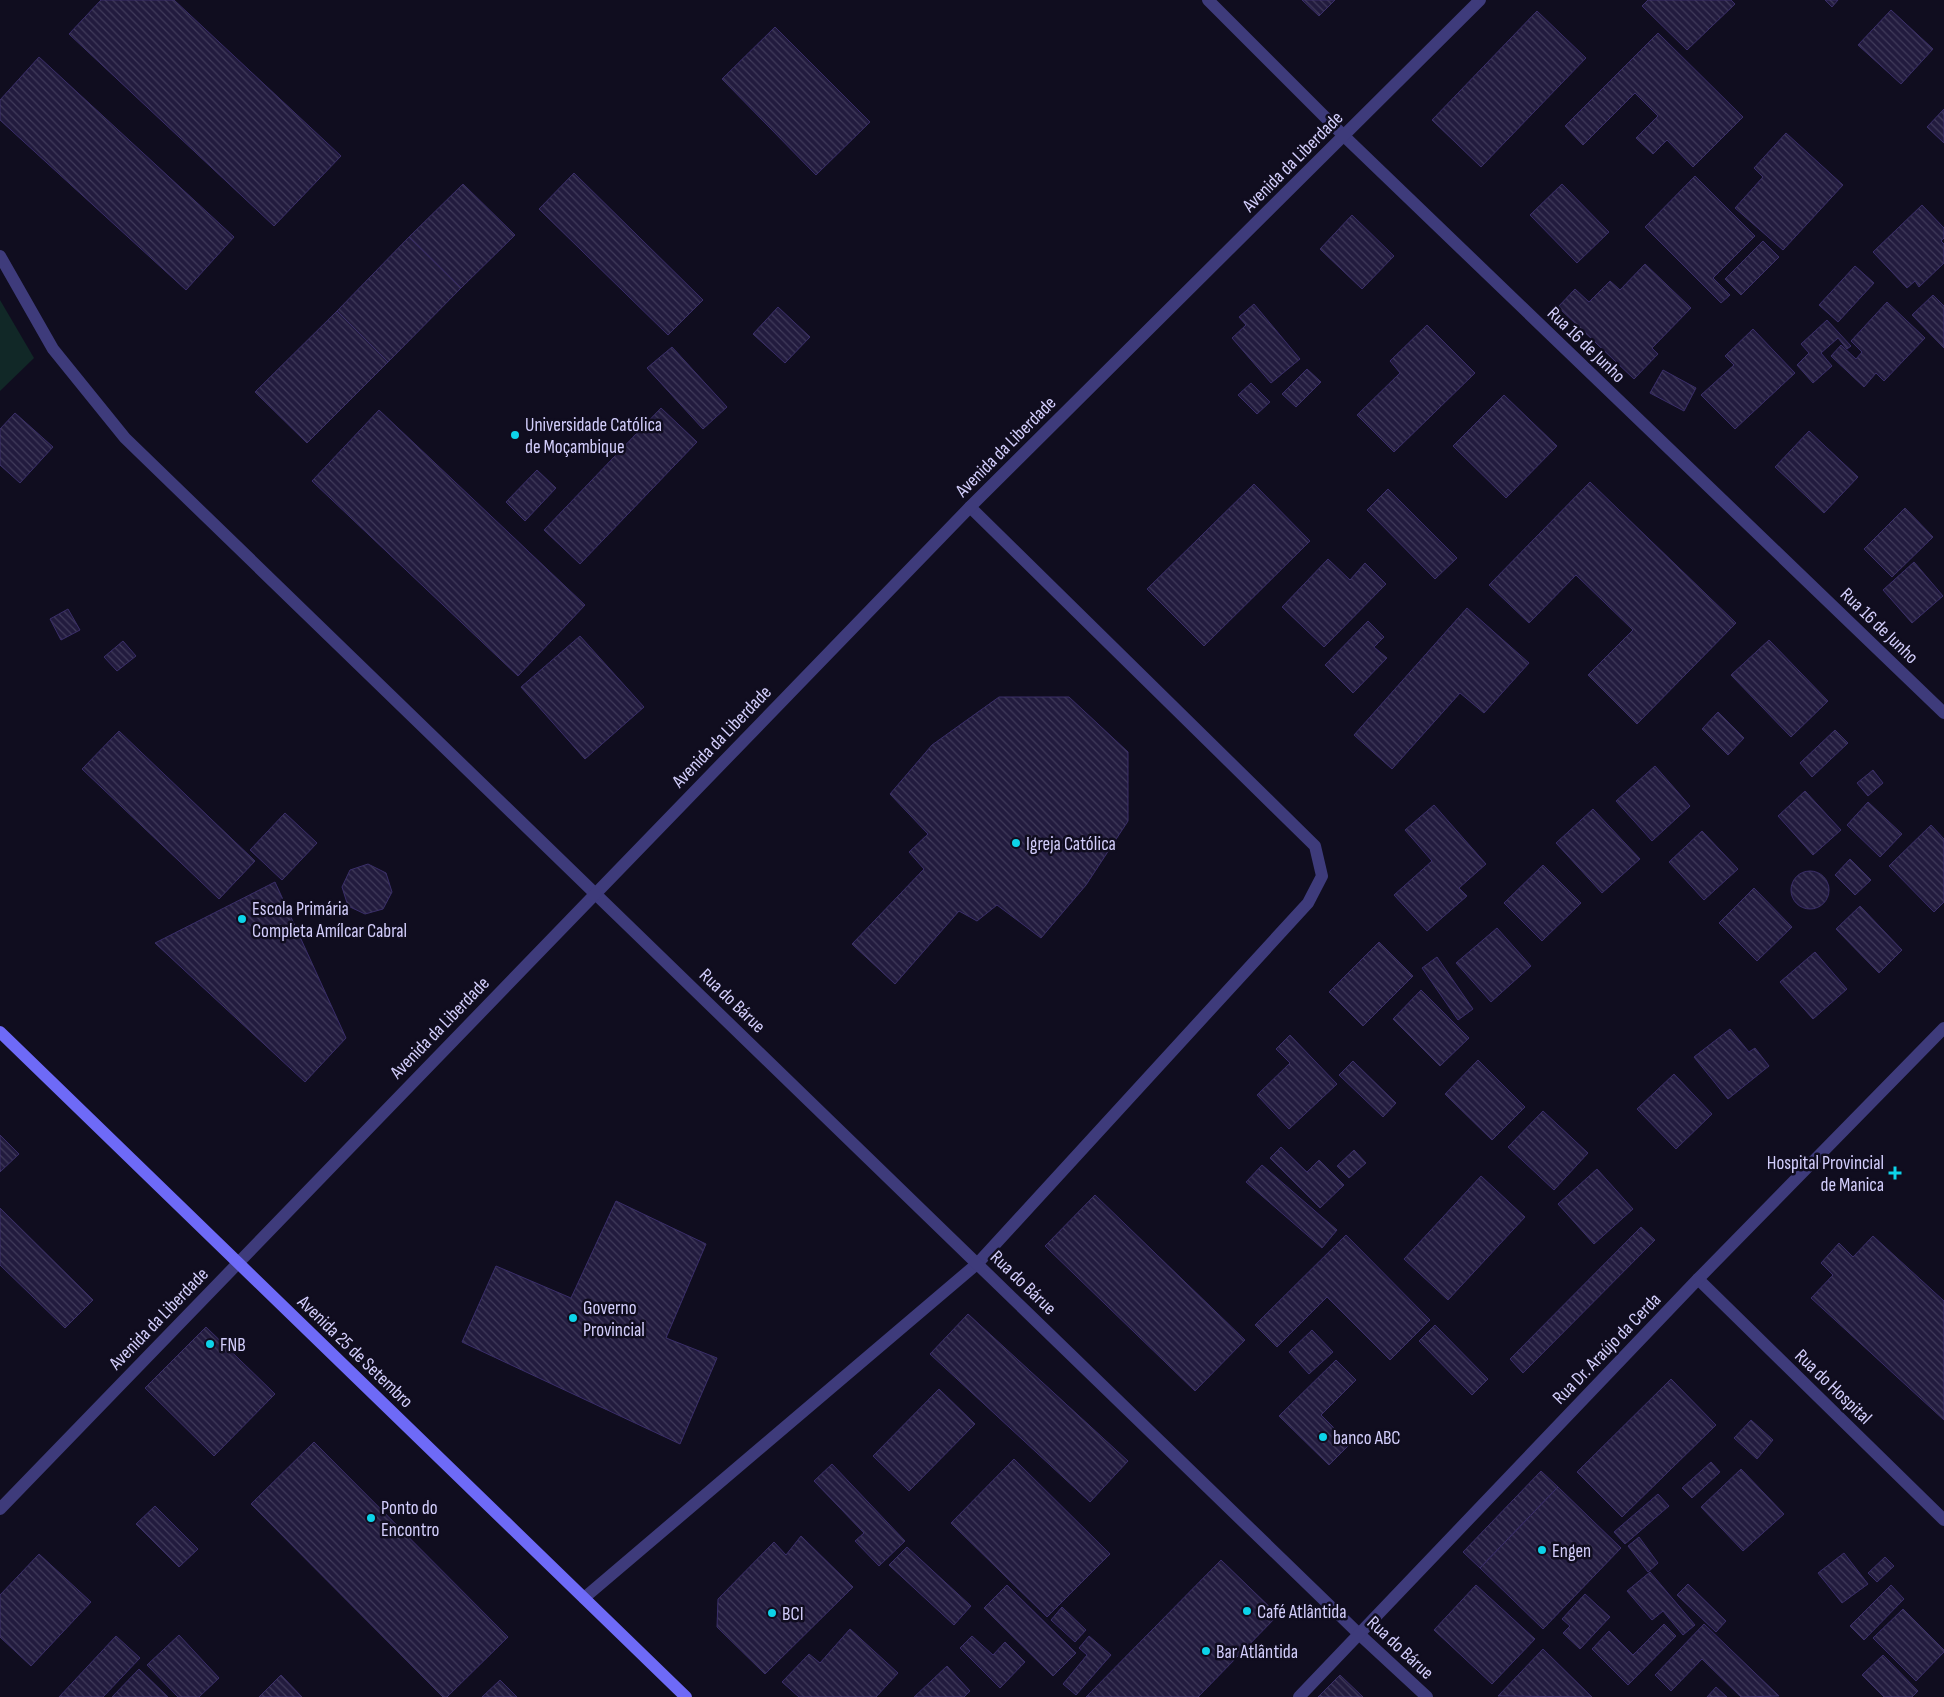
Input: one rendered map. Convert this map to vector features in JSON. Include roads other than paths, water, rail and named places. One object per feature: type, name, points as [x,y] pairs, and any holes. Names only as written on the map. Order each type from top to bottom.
[{"type":"street","name":"Rua 16 de Junho","points":[[1208,0],[1344,136],[1944,713]]},
{"type":"street","name":"Avenida da Liberdade","points":[[0,1509],[237,1262],[970,507],[1480,0]]},
{"type":"street","name":"Rua do Bárue","points":[[0,256],[53,349],[125,438],[1359,1634],[1427,1697]]},
{"type":"street","points":[[584,1598],[978,1263],[1308,903],[1322,876],[1315,846],[970,507]]},
{"type":"street","name":"Rua Dr. Araújo da Cerda","points":[[1298,1697],[1698,1279],[1944,1028]]},
{"type":"street","name":"Avenida 25 de Setembro","points":[[0,1032],[686,1697]]},
{"type":"street","name":"Rua do Hospital","points":[[1698,1279],[1944,1520]]},
{"type":"place","name":"Universidade Católica de Moçambique","points":[[515,435]]},
{"type":"place","name":"Igreja Católica","points":[[1016,843]]},
{"type":"place","name":"Escola Primária Completa Amílcar Cabral","points":[[242,919]]},
{"type":"place","name":"Hospital Provincial de Manica","points":[[1895,1173]]},
{"type":"place","name":"Governo Provincial","points":[[573,1318]]},
{"type":"place","name":"FNB","points":[[210,1344]]},
{"type":"place","name":"banco ABC","points":[[1323,1437]]},
{"type":"place","name":"Ponto do Encontro","points":[[371,1518]]},
{"type":"place","name":"Engen","points":[[1542,1550]]},
{"type":"place","name":"Café Atlântida","points":[[1247,1611]]},
{"type":"place","name":"BCI","points":[[772,1613]]},
{"type":"place","name":"Bar Atlântida","points":[[1206,1651]]}]
